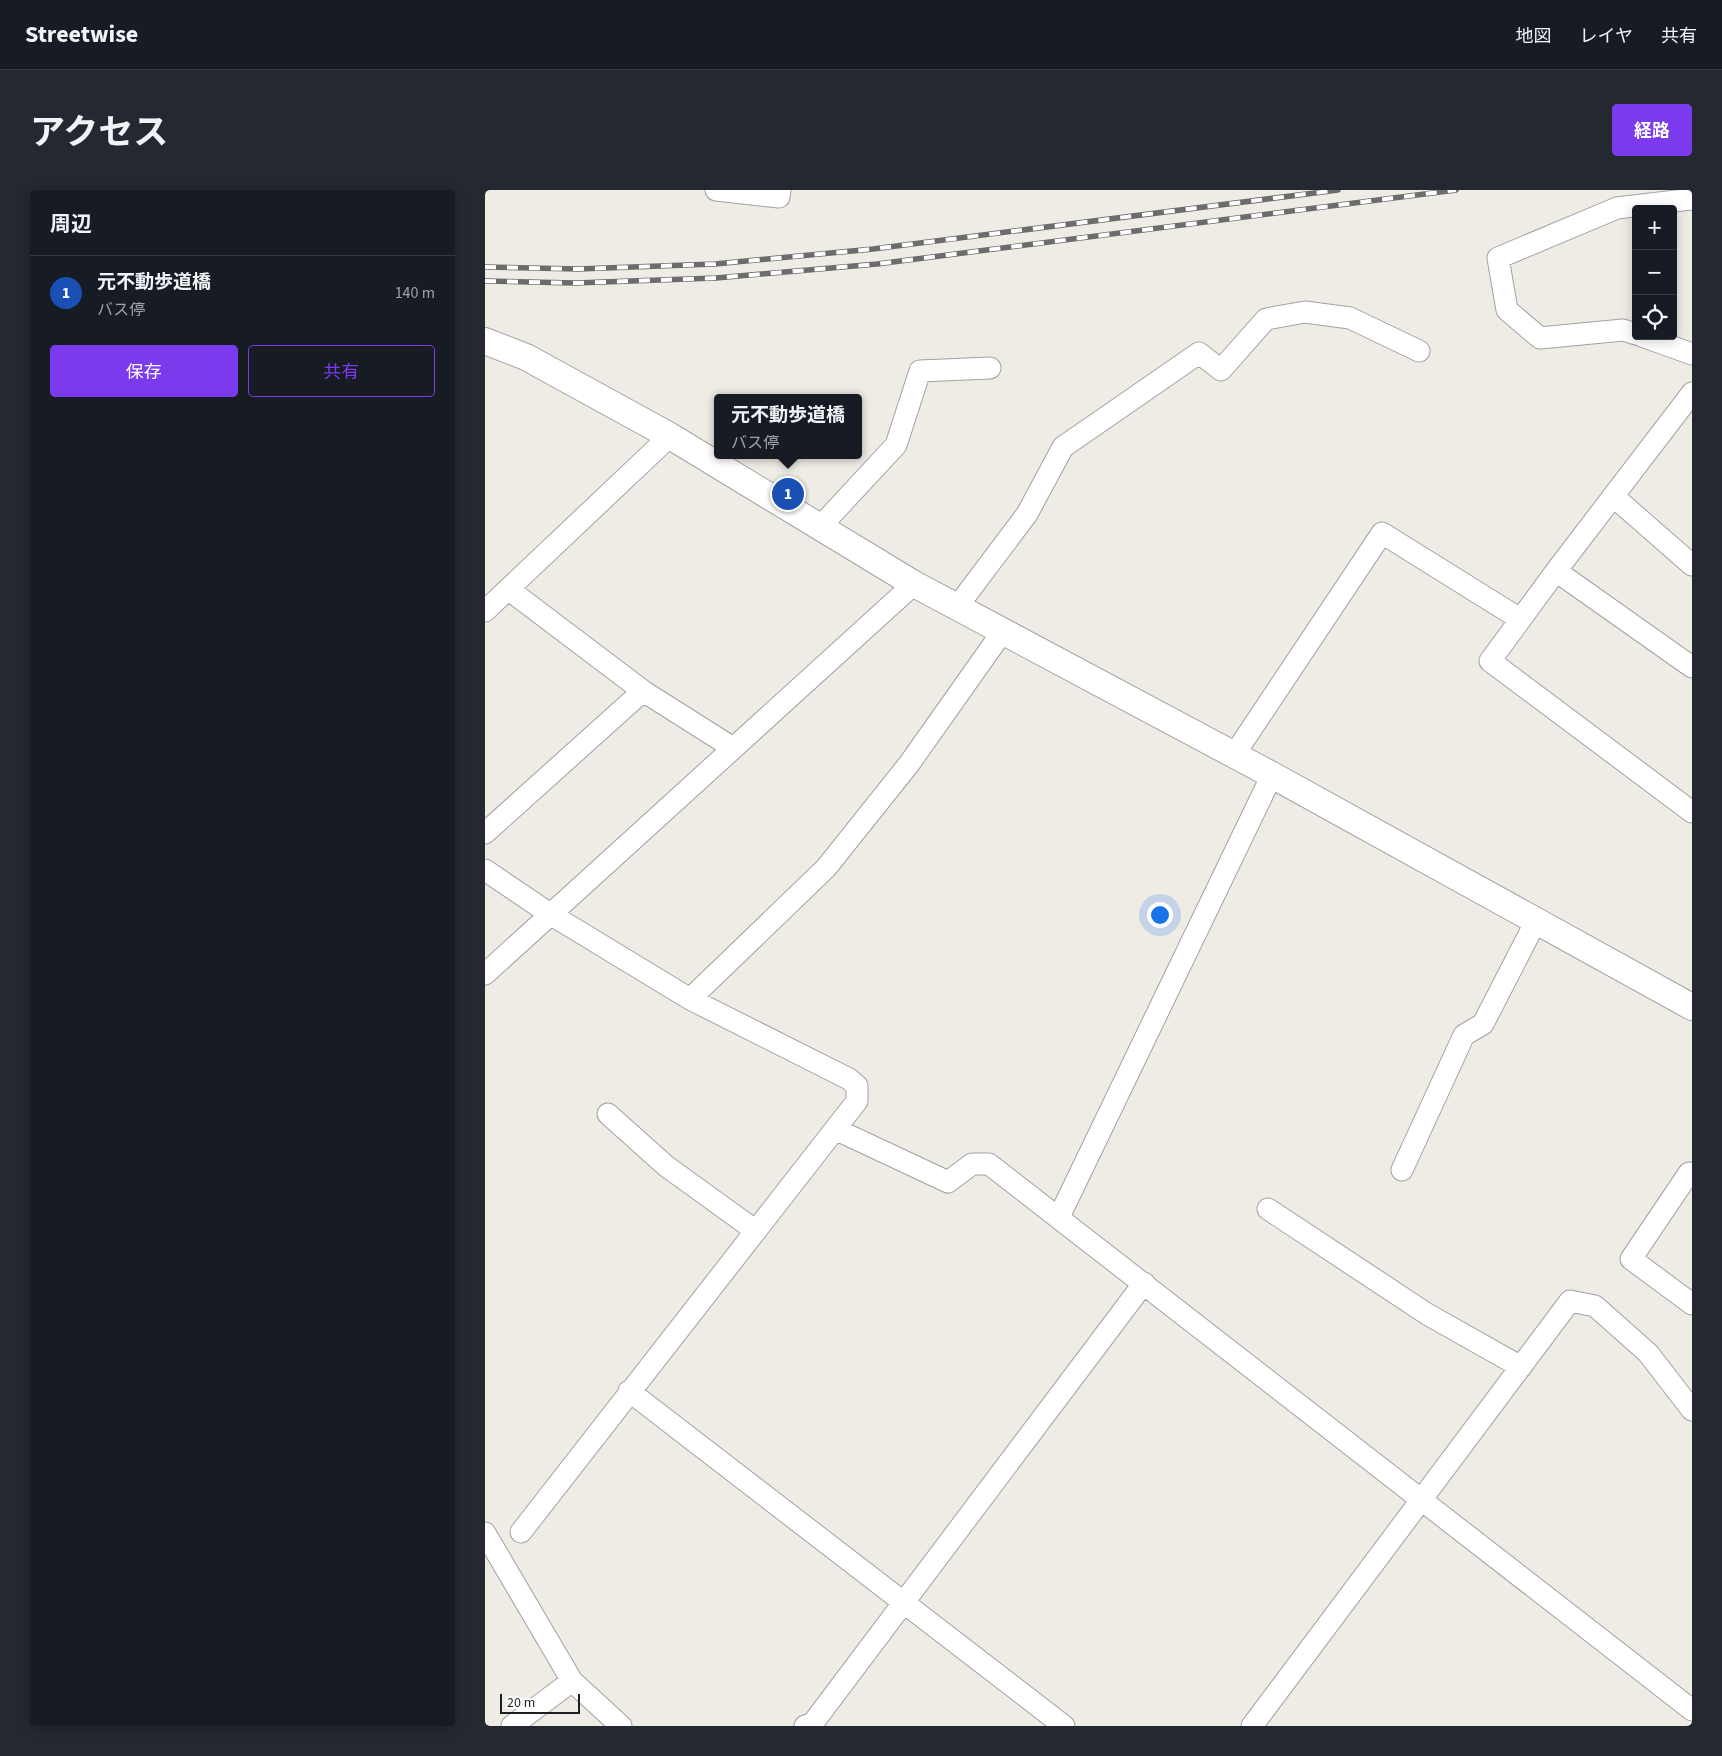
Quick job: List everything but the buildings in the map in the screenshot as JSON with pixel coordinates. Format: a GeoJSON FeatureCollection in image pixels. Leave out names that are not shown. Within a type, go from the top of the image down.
{"type":"FeatureCollection","features":[{"type":"Feature","properties":{"kind":"street"},"geometry":{"type":"LineString","coordinates":[[716,190],[779,197],[780,190]]}},
{"type":"Feature","properties":{"kind":"street"},"geometry":{"type":"LineString","coordinates":[[1632,333],[1623,330],[1540,338],[1507,310],[1498,258],[1617,208],[1692,199]]}},
{"type":"Feature","properties":{"kind":"street"},"geometry":{"type":"LineString","coordinates":[[957,607],[1027,514],[1063,447],[1199,353],[1221,370],[1266,319],[1305,312],[1350,318],[1419,351]]}},
{"type":"Feature","properties":{"kind":"street"},"geometry":{"type":"LineString","coordinates":[[1653,340],[1692,354]]}},
{"type":"Feature","properties":{"kind":"street"},"geometry":{"type":"LineString","coordinates":[[485,341],[527,357],[670,436],[914,584],[1272,775],[1536,921],[1688,999]]}},
{"type":"Feature","properties":{"kind":"street"},"geometry":{"type":"LineString","coordinates":[[820,527],[896,444],[920,371],[990,368]]}},
{"type":"Feature","properties":{"kind":"street"},"geometry":{"type":"LineString","coordinates":[[1692,393],[1519,619],[1490,661],[1692,812]]}},
{"type":"Feature","properties":{"kind":"street"},"geometry":{"type":"LineString","coordinates":[[485,611],[670,436]]}},
{"type":"Feature","properties":{"kind":"street"},"geometry":{"type":"LineString","coordinates":[[1613,496],[1692,565]]}},
{"type":"Feature","properties":{"kind":"street"},"geometry":{"type":"LineString","coordinates":[[1234,755],[1382,533],[1519,619]]}},
{"type":"Feature","properties":{"kind":"street"},"geometry":{"type":"LineString","coordinates":[[1556,571],[1692,667]]}},
{"type":"Feature","properties":{"kind":"street"},"geometry":{"type":"LineString","coordinates":[[485,974],[914,584]]}},
{"type":"Feature","properties":{"kind":"street"},"geometry":{"type":"LineString","coordinates":[[508,589],[643,691],[733,748]]}},
{"type":"Feature","properties":{"kind":"street"},"geometry":{"type":"LineString","coordinates":[[690,999],[826,868],[909,764],[1003,631]]}},
{"type":"Feature","properties":{"kind":"street"},"geometry":{"type":"LineString","coordinates":[[485,834],[643,691]]}},
{"type":"Feature","properties":{"kind":"street"},"geometry":{"type":"LineString","coordinates":[[1059,1217],[1272,775]]}},
{"type":"Feature","properties":{"kind":"street"},"geometry":{"type":"LineString","coordinates":[[485,870],[550,914],[690,999],[849,1079],[857,1086],[857,1101],[629,1391],[521,1532]]}},
{"type":"Feature","properties":{"kind":"street"},"geometry":{"type":"LineString","coordinates":[[1403,1170],[1464,1034],[1483,1024],[1536,921]]}},
{"type":"Feature","properties":{"kind":"street"},"geometry":{"type":"LineString","coordinates":[[608,1114],[666,1166],[755,1231]]}},
{"type":"Feature","properties":{"kind":"street"},"geometry":{"type":"LineString","coordinates":[[835,1129],[948,1182],[972,1164],[989,1164],[1692,1710]]}},
{"type":"Feature","properties":{"kind":"street"},"geometry":{"type":"LineString","coordinates":[[1689,1172],[1631,1259],[1692,1304]]}},
{"type":"Feature","properties":{"kind":"street"},"geometry":{"type":"LineString","coordinates":[[1268,1209],[1427,1314],[1521,1367]]}},
{"type":"Feature","properties":{"kind":"street"},"geometry":{"type":"LineString","coordinates":[[805,1726],[813,1724],[1143,1283]]}},
{"type":"Feature","properties":{"kind":"street"},"geometry":{"type":"LineString","coordinates":[[1252,1726],[1570,1301],[1595,1306],[1647,1353],[1692,1410]]}},
{"type":"Feature","properties":{"kind":"street"},"geometry":{"type":"LineString","coordinates":[[629,1391],[1064,1726]]}},
{"type":"Feature","properties":{"kind":"street"},"geometry":{"type":"LineString","coordinates":[[485,1533],[572,1681],[621,1726]]}},
{"type":"Feature","properties":{"kind":"street"},"geometry":{"type":"LineString","coordinates":[[512,1726],[572,1681]]}},
{"type":"Feature","properties":{"kind":"railway"},"geometry":{"type":"LineString","coordinates":[[485,267],[578,269],[715,264],[873,249],[1338,190]]}},
{"type":"Feature","properties":{"kind":"railway"},"geometry":{"type":"LineString","coordinates":[[485,281],[575,283],[716,278],[877,264],[1456,190]]}},
{"type":"Feature","properties":{"kind":"place","name":"元不動歩道橋"},"geometry":{"type":"Point","coordinates":[788,494]}}]}
